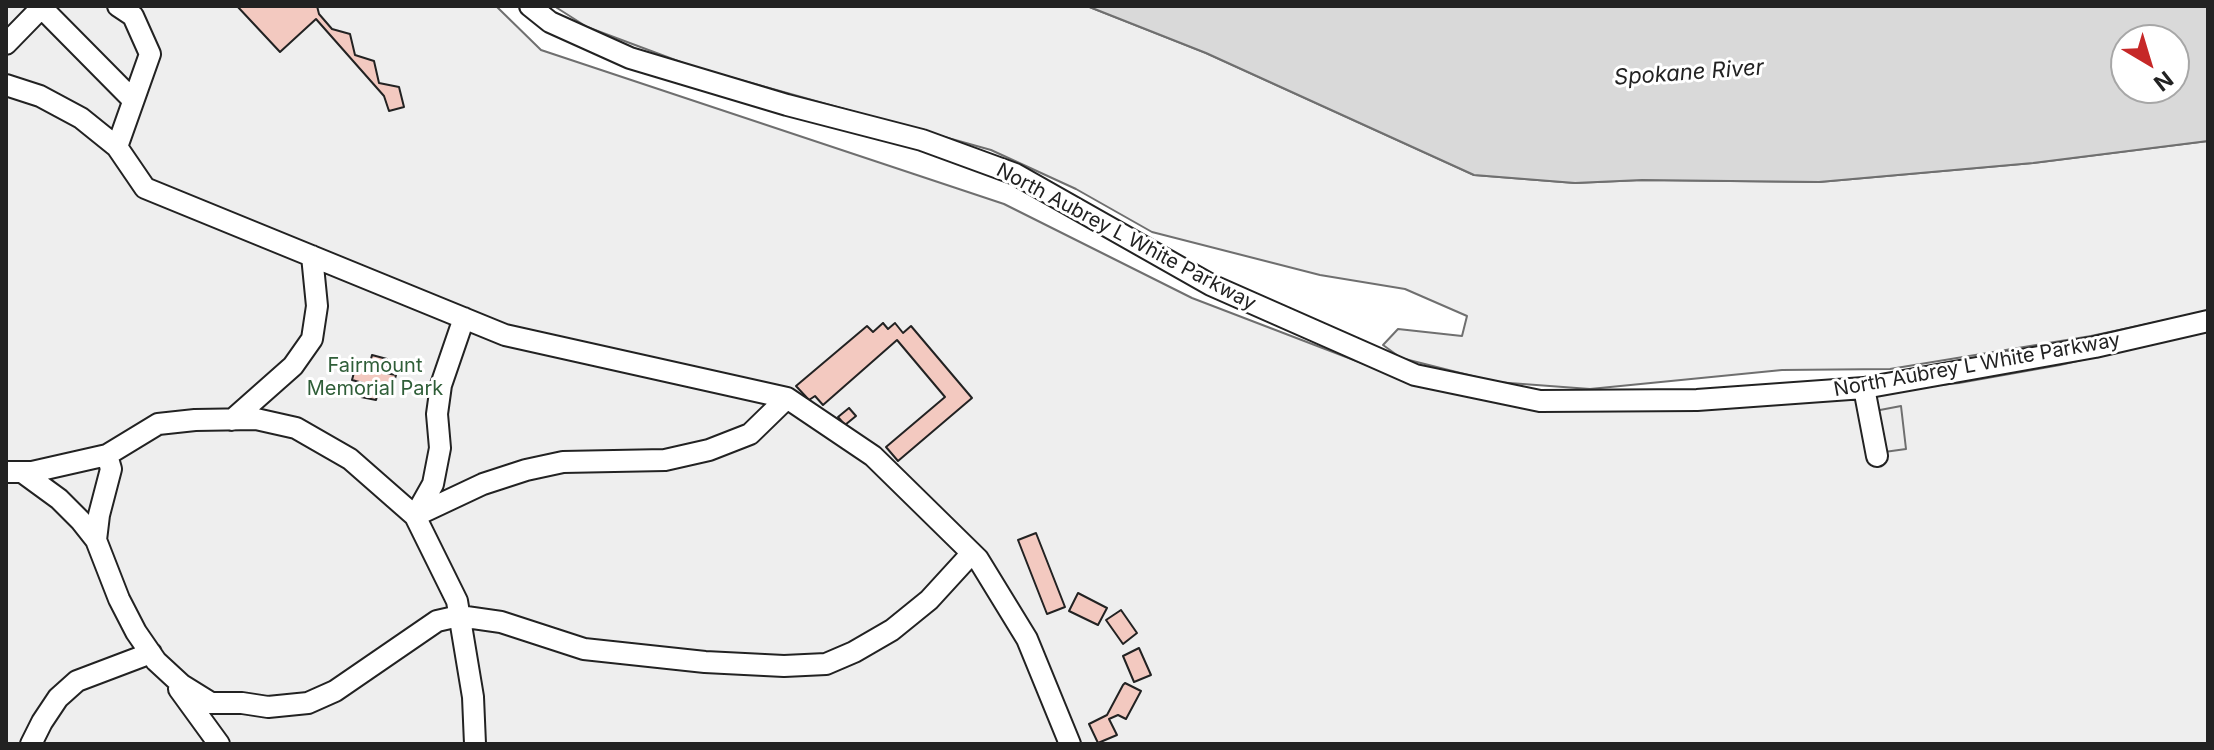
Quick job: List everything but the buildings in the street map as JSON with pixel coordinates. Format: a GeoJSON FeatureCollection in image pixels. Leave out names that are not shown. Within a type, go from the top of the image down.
{"type":"FeatureCollection","features":[{"type":"Feature","properties":{"kind":"street"},"geometry":{"type":"LineString","coordinates":[[117,147],[150,54],[133,16],[118,6]]}},
{"type":"Feature","properties":{"kind":"street","name":"North Aubrey L White Parkway"},"geometry":{"type":"LineString","coordinates":[[530,6],[550,22],[630,58],[787,105],[922,140],[1015,174],[1211,285],[1415,375],[1540,401],[1697,400],[1864,388],[2095,347],[2208,321]]}},
{"type":"Feature","properties":{"kind":"street"},"geometry":{"type":"LineString","coordinates":[[6,44],[42,7],[133,100]]}},
{"type":"Feature","properties":{"kind":"street"},"geometry":{"type":"LineString","coordinates":[[6,85],[40,96],[81,118],[117,147],[145,188],[505,335],[787,398],[873,456],[978,559],[1027,639],[1070,744]]}},
{"type":"Feature","properties":{"kind":"street"},"geometry":{"type":"LineString","coordinates":[[232,420],[293,366],[312,339],[317,306],[312,256]]}},
{"type":"Feature","properties":{"kind":"street"},"geometry":{"type":"LineString","coordinates":[[415,516],[433,484],[440,448],[437,414],[441,385],[464,318]]}},
{"type":"Feature","properties":{"kind":"street"},"geometry":{"type":"LineString","coordinates":[[1864,388],[1877,456]]}},
{"type":"Feature","properties":{"kind":"street"},"geometry":{"type":"LineString","coordinates":[[415,516],[483,484],[526,470],[563,462],[665,460],[709,450],[750,434],[787,398]]}},
{"type":"Feature","properties":{"kind":"street"},"geometry":{"type":"LineString","coordinates":[[14,472],[32,472],[107,455],[158,424],[256,419],[296,428],[350,459],[415,516],[457,601],[473,697],[475,744]]}},
{"type":"Feature","properties":{"kind":"street"},"geometry":{"type":"LineString","coordinates":[[96,540],[111,469],[107,455]]}},
{"type":"Feature","properties":{"kind":"street"},"geometry":{"type":"LineString","coordinates":[[14,472],[59,499],[96,540],[119,599],[136,632],[219,744]]}},
{"type":"Feature","properties":{"kind":"street"},"geometry":{"type":"LineString","coordinates":[[165,669],[182,685],[211,703],[268,707],[308,703],[335,691],[437,621],[459,616],[501,622],[584,649],[705,662],[784,666],[826,664],[892,630],[929,600],[972,553]]}},
{"type":"Feature","properties":{"kind":"street"},"geometry":{"type":"LineString","coordinates":[[31,744],[58,698],[77,681],[151,653]]}},
{"type":"Feature","properties":{"kind":"green space","name":"Fairmount Memorial Park"},"geometry":{"type":"Polygon","coordinates":[[[6,6],[496,6],[541,50],[1004,204],[1192,298],[1406,380],[1539,411],[1833,396],[1959,383],[2060,365],[2208,331],[2208,744],[6,744],[6,6]]]}},
{"type":"Feature","properties":{"kind":"green space"},"geometry":{"type":"Polygon","coordinates":[[[554,6],[1087,6],[1206,53],[1474,175],[1575,183],[1642,180],[1819,182],[2033,163],[2208,141],[2208,311],[2091,336],[1890,369],[1782,370],[1590,389],[1496,382],[1401,358],[1383,345],[1398,329],[1462,336],[1467,316],[1405,289],[1320,275],[1152,232],[1076,189],[991,150],[694,67],[587,27],[554,6]]]}},
{"type":"Feature","properties":{"kind":"shaded area"},"geometry":{"type":"Polygon","coordinates":[[[1901,406],[1906,449],[1870,454],[1859,414],[1901,406]]]}},
{"type":"Feature","properties":{"kind":"water","name":"Spokane River"},"geometry":{"type":"Polygon","coordinates":[[[1087,6],[2208,6],[2208,141],[2033,163],[1819,182],[1642,180],[1575,183],[1474,175],[1206,53],[1087,6]]]}}]}
